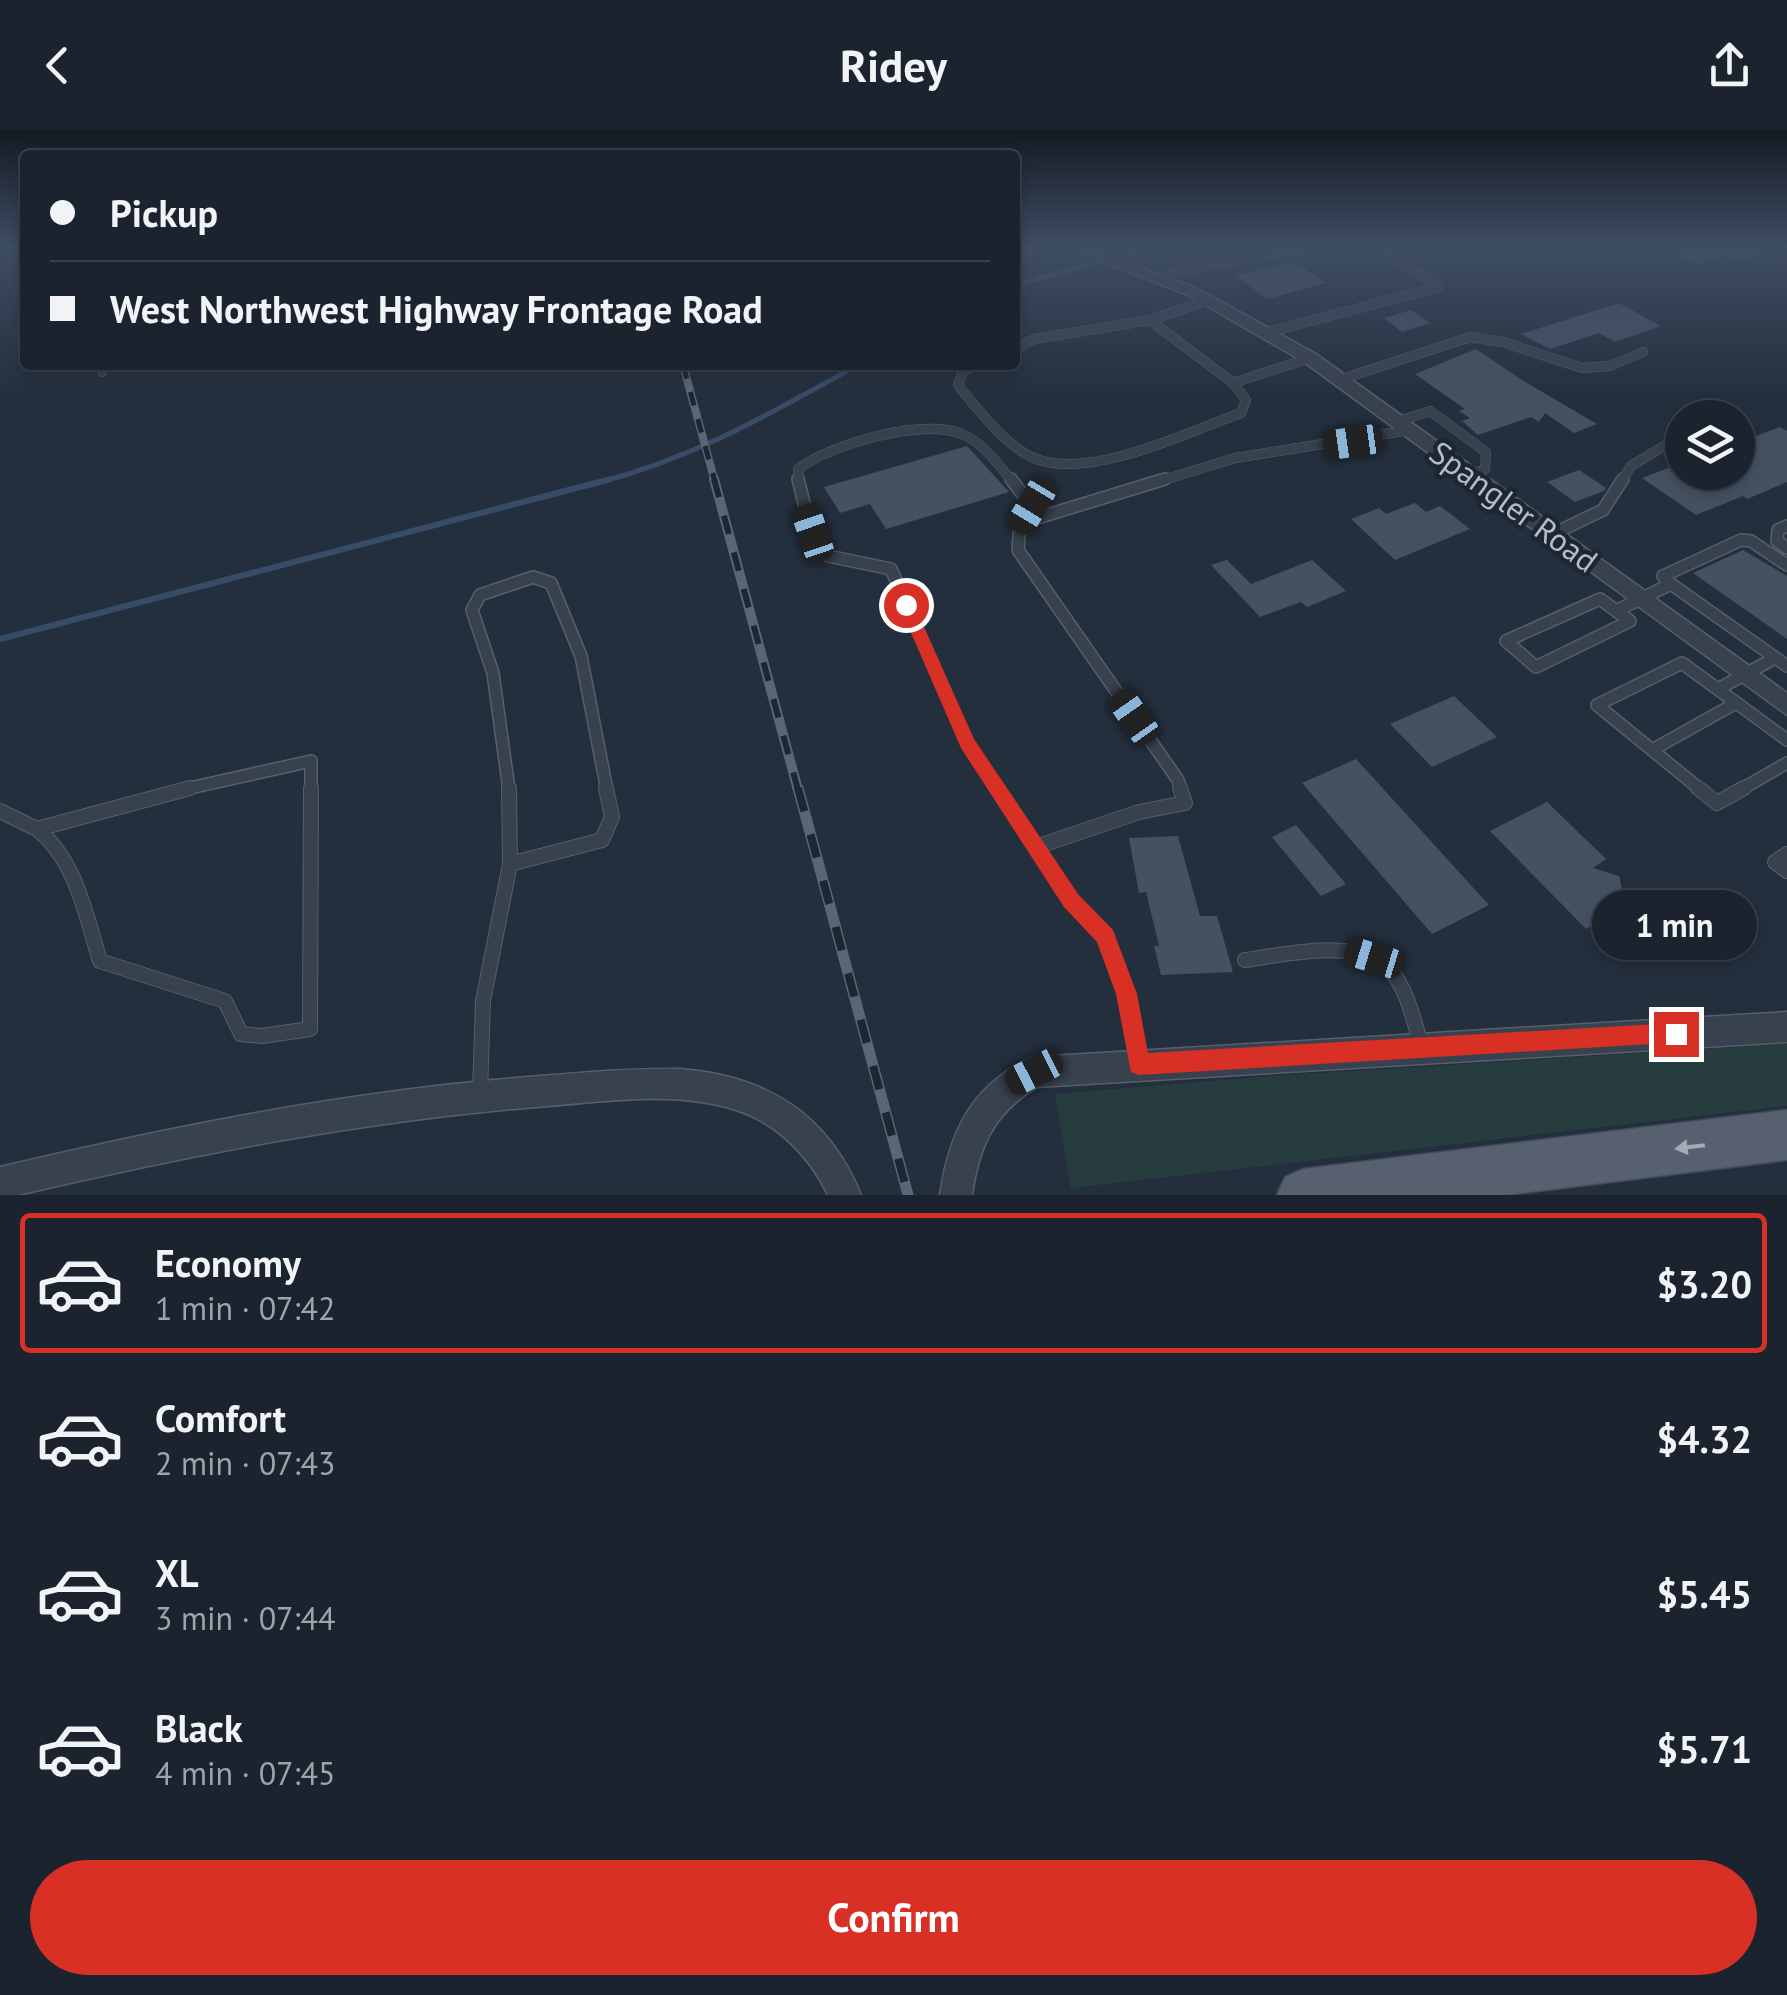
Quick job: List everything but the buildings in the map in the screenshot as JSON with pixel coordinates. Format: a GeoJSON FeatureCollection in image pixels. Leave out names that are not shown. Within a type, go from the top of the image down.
{"type":"FeatureCollection","features":[{"type":"Feature","properties":{"kind":"main road"},"geometry":{"type":"LineString","coordinates":[[1303,1195],[1787,1135]]}},
{"type":"Feature","properties":{"kind":"street","name":"Spangler Road"},"geometry":{"type":"LineString","coordinates":[[1199,296],[1268,332],[1342,380],[1787,706]]}},
{"type":"Feature","properties":{"kind":"street"},"geometry":{"type":"LineString","coordinates":[[956,1195],[968,1136],[986,1105],[1010,1084],[1034,1072],[1787,1027]]}},
{"type":"Feature","properties":{"kind":"street"},"geometry":{"type":"LineString","coordinates":[[0,1183],[219,1134],[360,1110],[655,1084],[718,1089],[777,1110],[803,1129],[834,1167],[846,1195]]}},
{"type":"Feature","properties":{"kind":"lane"},"geometry":{"type":"LineString","coordinates":[[1268,332],[1406,296]]}},
{"type":"Feature","properties":{"kind":"lane"},"geometry":{"type":"LineString","coordinates":[[1020,346],[1034,339],[1150,320],[1209,300]]}},
{"type":"Feature","properties":{"kind":"lane"},"geometry":{"type":"LineString","coordinates":[[965,370],[958,385],[968,400],[1034,459],[1057,464],[1120,453],[1241,413],[1246,400],[1233,382],[1150,320]]}},
{"type":"Feature","properties":{"kind":"lane"},"geometry":{"type":"LineString","coordinates":[[1342,380],[1470,337],[1490,336],[1565,366],[1600,368],[1643,352]]}},
{"type":"Feature","properties":{"kind":"lane"},"geometry":{"type":"LineString","coordinates":[[1233,382],[1310,358]]}},
{"type":"Feature","properties":{"kind":"lane"},"geometry":{"type":"LineString","coordinates":[[1036,847],[1139,812],[1185,803],[1178,780],[1018,550],[1020,524],[1032,506],[972,437],[954,428],[928,426],[815,455],[798,470],[803,504],[813,533],[828,556],[891,569],[968,742],[1036,847],[1071,901],[1106,936],[1126,994],[1139,1064]]}},
{"type":"Feature","properties":{"kind":"lane"},"geometry":{"type":"LineString","coordinates":[[1020,524],[1235,458],[1353,442],[1404,426]]}},
{"type":"Feature","properties":{"kind":"lane"},"geometry":{"type":"LineString","coordinates":[[1553,534],[1603,510],[1631,466],[1665,445]]}},
{"type":"Feature","properties":{"kind":"lane"},"geometry":{"type":"LineString","coordinates":[[1787,526],[1778,530],[1777,541],[1787,548]]}},
{"type":"Feature","properties":{"kind":"lane"},"geometry":{"type":"LineString","coordinates":[[1787,566],[1742,540],[1663,576],[1787,666]]}},
{"type":"Feature","properties":{"kind":"lane"},"geometry":{"type":"LineString","coordinates":[[480,1097],[483,1001],[510,864],[509,786],[492,674],[472,610],[480,595],[533,577],[551,583],[581,656],[612,817],[602,840],[510,864]]}},
{"type":"Feature","properties":{"kind":"lane"},"geometry":{"type":"LineString","coordinates":[[1616,610],[1671,584]]}},
{"type":"Feature","properties":{"kind":"lane"},"geometry":{"type":"LineString","coordinates":[[1600,599],[1616,610],[1630,621],[1536,666],[1506,642],[1600,599]]}},
{"type":"Feature","properties":{"kind":"lane"},"geometry":{"type":"LineString","coordinates":[[1718,689],[1775,658]]}},
{"type":"Feature","properties":{"kind":"lane"},"geometry":{"type":"LineString","coordinates":[[1787,740],[1682,663],[1597,705],[1717,803],[1787,762]]}},
{"type":"Feature","properties":{"kind":"lane"},"geometry":{"type":"LineString","coordinates":[[1652,750],[1736,703]]}},
{"type":"Feature","properties":{"kind":"lane"},"geometry":{"type":"LineString","coordinates":[[0,812],[20,815],[66,856],[100,960],[224,1001],[240,1034],[262,1036],[310,1029],[311,760],[36,829]]}},
{"type":"Feature","properties":{"kind":"lane"},"geometry":{"type":"LineString","coordinates":[[1787,854],[1775,862],[1787,871]]}},
{"type":"Feature","properties":{"kind":"lane"},"geometry":{"type":"LineString","coordinates":[[1246,960],[1322,951],[1355,952],[1374,958],[1387,966],[1404,994],[1423,1048]]}},
{"type":"Feature","properties":{"kind":"green space"},"geometry":{"type":"Polygon","coordinates":[[[1787,1044],[1787,1106],[1071,1188],[1055,1094],[1273,1076],[1787,1044]]]}},
{"type":"Feature","properties":{"kind":"waterway"},"geometry":{"type":"LineString","coordinates":[[608,480],[702,446],[849,370]]}},
{"type":"Feature","properties":{"kind":"waterway"},"geometry":{"type":"LineString","coordinates":[[0,639],[608,480]]}},
{"type":"Feature","properties":{"kind":"waterway"},"geometry":{"type":"LineString","coordinates":[[601,482],[608,480]]}},
{"type":"Feature","properties":{"kind":"railway"},"geometry":{"type":"LineString","coordinates":[[684,370],[715,482]]}},
{"type":"Feature","properties":{"kind":"railway"},"geometry":{"type":"LineString","coordinates":[[714,479],[798,790]]}},
{"type":"Feature","properties":{"kind":"railway"},"geometry":{"type":"LineString","coordinates":[[798,788],[908,1195]]}},
{"type":"Feature","properties":{"kind":"route"},"geometry":{"type":"LineString","coordinates":[[906,605],[968,742],[1071,901],[1106,936],[1126,994],[1139,1064],[1676,1034]]}}]}
